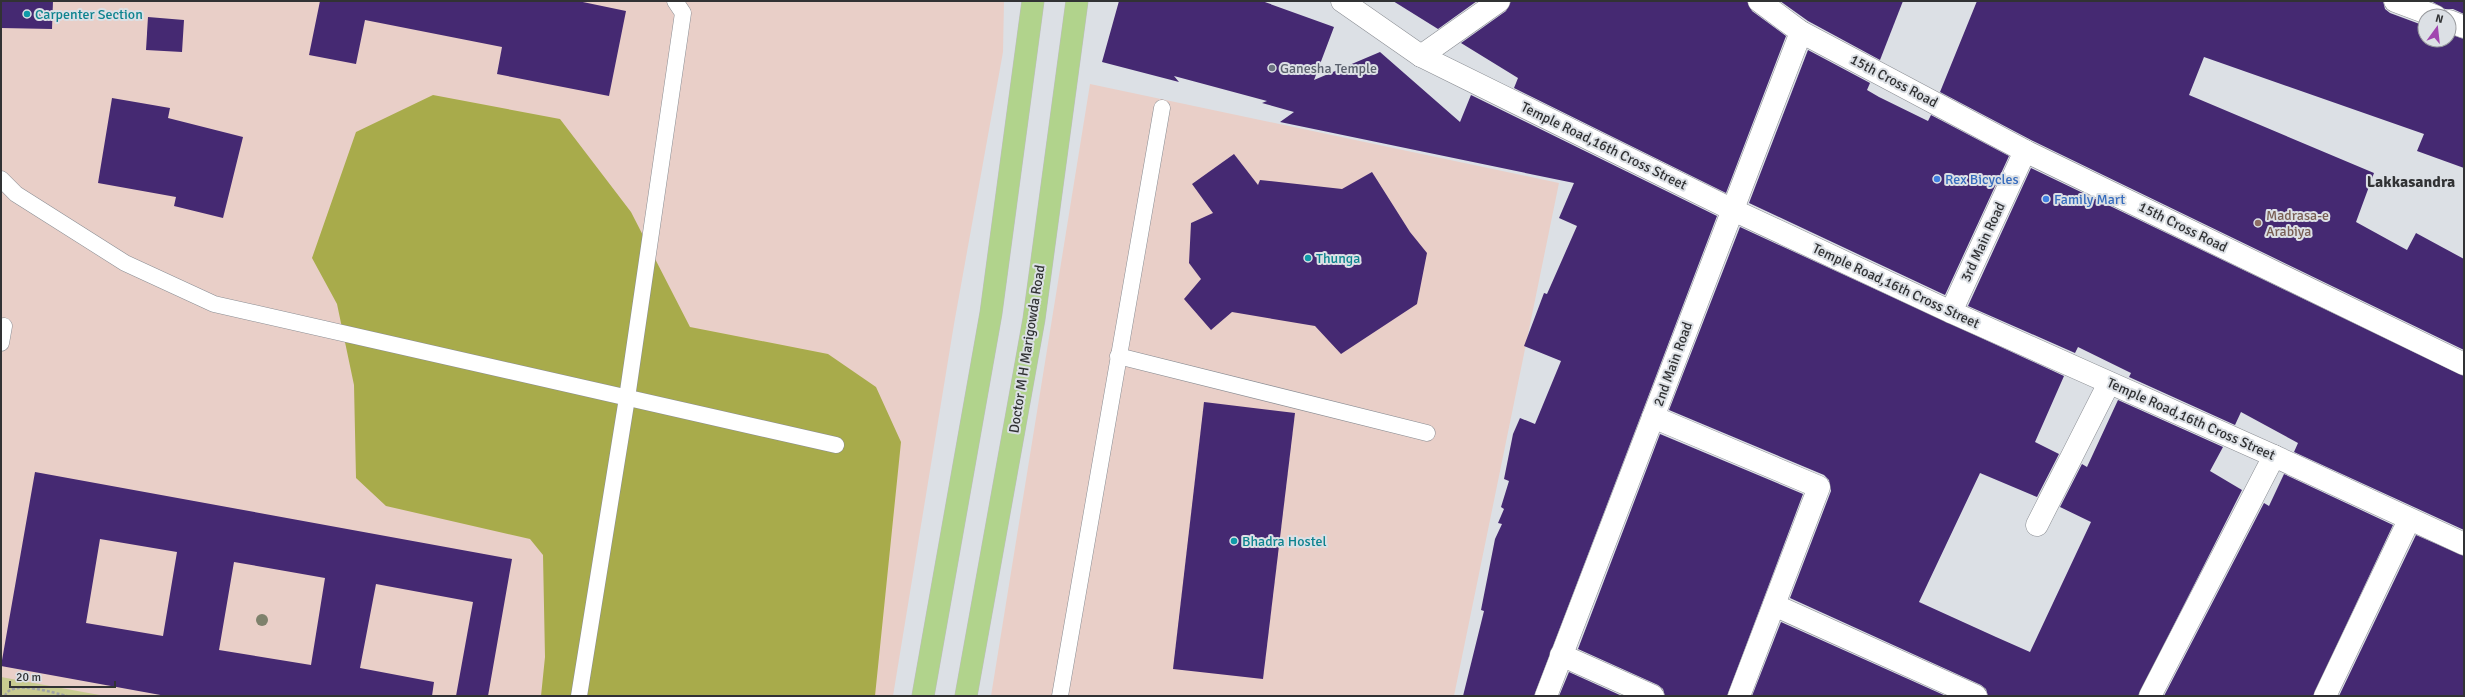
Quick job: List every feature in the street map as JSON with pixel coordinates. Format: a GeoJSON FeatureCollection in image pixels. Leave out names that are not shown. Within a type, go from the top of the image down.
{"type":"FeatureCollection","features":[{"type":"Feature","properties":{"kind":"main road"},"geometry":{"type":"LineString","coordinates":[[923,696],[991,313],[1033,1]]}},
{"type":"Feature","properties":{"kind":"main road","name":"Doctor M H Marigowda Road"},"geometry":{"type":"LineString","coordinates":[[966,696],[1034,319],[1077,1]]}},
{"type":"Feature","properties":{"kind":"street","name":"Temple Road,16th Cross Street"},"geometry":{"type":"LineString","coordinates":[[1342,1],[1421,56],[1731,209],[1951,312],[2274,456],[2409,520],[2464,544]]}},
{"type":"Feature","properties":{"kind":"street"},"geometry":{"type":"LineString","coordinates":[[1421,56],[1500,1]]}},
{"type":"Feature","properties":{"kind":"street","name":"15th Cross Road"},"geometry":{"type":"LineString","coordinates":[[1759,1],[1801,32],[2025,151],[2464,364]]}},
{"type":"Feature","properties":{"kind":"street"},"geometry":{"type":"LineString","coordinates":[[2395,1],[2417,9]]}},
{"type":"Feature","properties":{"kind":"street","name":"2nd Main Road"},"geometry":{"type":"LineString","coordinates":[[1546,696],[1731,209],[1801,32]]}},
{"type":"Feature","properties":{"kind":"street","name":"3rd Main Road"},"geometry":{"type":"LineString","coordinates":[[1951,312],[2025,151]]}},
{"type":"Feature","properties":{"kind":"street"},"geometry":{"type":"LineString","coordinates":[[2037,525],[2110,383]]}},
{"type":"Feature","properties":{"kind":"street"},"geometry":{"type":"LineString","coordinates":[[1653,417],[1819,487],[1739,696]]}},
{"type":"Feature","properties":{"kind":"street"},"geometry":{"type":"LineString","coordinates":[[2150,696],[2274,456]]}},
{"type":"Feature","properties":{"kind":"street"},"geometry":{"type":"LineString","coordinates":[[2325,696],[2409,520]]}},
{"type":"Feature","properties":{"kind":"street"},"geometry":{"type":"LineString","coordinates":[[1774,605],[1976,696]]}},
{"type":"Feature","properties":{"kind":"street"},"geometry":{"type":"LineString","coordinates":[[1561,655],[1653,696]]}},
{"type":"Feature","properties":{"kind":"lane"},"geometry":{"type":"LineString","coordinates":[[579,696],[627,398],[683,14],[675,1]]}},
{"type":"Feature","properties":{"kind":"lane"},"geometry":{"type":"LineString","coordinates":[[1060,696],[1162,108]]}},
{"type":"Feature","properties":{"kind":"lane"},"geometry":{"type":"LineString","coordinates":[[1,180],[16,194],[125,263],[214,304],[836,445]]}},
{"type":"Feature","properties":{"kind":"lane"},"geometry":{"type":"LineString","coordinates":[[1,343],[4,326]]}},
{"type":"Feature","properties":{"kind":"lane"},"geometry":{"type":"LineString","coordinates":[[1118,356],[1427,433]]}},
{"type":"Feature","properties":{"kind":"path"},"geometry":{"type":"LineString","coordinates":[[1,692],[5,695],[14,688],[22,687],[67,696]]}},
{"type":"Feature","properties":{"kind":"shaded area"},"geometry":{"type":"Polygon","coordinates":[[[1,1],[1004,1],[1003,52],[954,324],[893,696],[1,696],[1,1]]]}},
{"type":"Feature","properties":{"kind":"shaded area"},"geometry":{"type":"Polygon","coordinates":[[[1090,84],[1559,183],[1454,696],[991,696],[1090,84]]]}},
{"type":"Feature","properties":{"kind":"shaded area"},"geometry":{"type":"Polygon","coordinates":[[[433,95],[560,119],[631,212],[690,327],[828,354],[876,387],[901,442],[875,696],[541,696],[545,657],[543,555],[530,539],[386,506],[356,478],[354,385],[337,304],[312,258],[356,132],[433,95]]]}},
{"type":"Feature","properties":{"kind":"green space"},"geometry":{"type":"Polygon","coordinates":[[[1,677],[105,696],[1,696],[1,677]]]}},
{"type":"Feature","properties":{"kind":"building","name":"Carpenter Section"},"geometry":{"type":"Polygon","coordinates":[[[1,1],[53,1],[52,29],[1,28],[1,1]]]}},
{"type":"Feature","properties":{"kind":"building"},"geometry":{"type":"Polygon","coordinates":[[[320,1],[578,1],[626,11],[609,96],[497,74],[502,47],[365,20],[356,64],[309,55],[320,1]]]}},
{"type":"Feature","properties":{"kind":"building"},"geometry":{"type":"Polygon","coordinates":[[[1119,1],[1262,1],[1334,27],[1314,80],[1380,52],[1460,122],[1471,95],[1717,216],[1534,696],[1463,696],[1484,611],[1481,610],[1495,539],[1502,524],[1498,523],[1504,509],[1501,507],[1509,481],[1504,479],[1513,434],[1520,418],[1535,424],[1561,361],[1524,346],[1544,293],[1547,294],[1577,226],[1559,218],[1574,183],[1280,122],[1294,112],[1262,103],[1267,101],[1174,76],[1179,82],[1102,62],[1119,1]]]}},
{"type":"Feature","properties":{"kind":"building"},"geometry":{"type":"Polygon","coordinates":[[[1393,1],[1477,1],[1438,29],[1393,1]]]}},
{"type":"Feature","properties":{"kind":"building"},"geometry":{"type":"Polygon","coordinates":[[[1511,1],[1747,1],[1752,11],[1786,36],[1726,193],[1514,88],[1518,78],[1461,43],[1506,11],[1511,1]]]}},
{"type":"Feature","properties":{"kind":"building"},"geometry":{"type":"Polygon","coordinates":[[[1780,1],[1903,1],[1880,60],[1808,21],[1780,1]]]}},
{"type":"Feature","properties":{"kind":"building"},"geometry":{"type":"Polygon","coordinates":[[[1977,1],[2383,1],[2385,9],[2390,13],[2417,23],[2417,48],[2457,48],[2457,37],[2464,39],[2464,168],[2417,151],[2424,134],[2204,57],[2189,95],[2374,173],[2356,222],[2407,250],[2416,233],[2464,259],[2464,350],[2031,140],[1940,92],[1977,1]]]}},
{"type":"Feature","properties":{"kind":"building"},"geometry":{"type":"Polygon","coordinates":[[[2431,1],[2464,1],[2464,14],[2457,11],[2457,8],[2443,8],[2431,1]]]}},
{"type":"Feature","properties":{"kind":"building"},"geometry":{"type":"Polygon","coordinates":[[[148,17],[184,20],[182,52],[146,50],[148,17]]]}},
{"type":"Feature","properties":{"kind":"building"},"geometry":{"type":"Polygon","coordinates":[[[1808,50],[1870,83],[1867,90],[1879,97],[1928,121],[1931,115],[2009,156],[1945,295],[1749,203],[1808,50]]]}},
{"type":"Feature","properties":{"kind":"building"},"geometry":{"type":"Polygon","coordinates":[[[112,98],[170,108],[168,118],[243,137],[223,218],[174,206],[176,197],[98,183],[112,98]]]}},
{"type":"Feature","properties":{"kind":"building","name":"Thunga"},"geometry":{"type":"Polygon","coordinates":[[[1234,154],[1258,185],[1260,180],[1342,189],[1372,172],[1410,232],[1427,253],[1417,304],[1341,354],[1315,326],[1232,312],[1211,330],[1184,299],[1201,279],[1189,263],[1191,223],[1213,213],[1192,184],[1234,154]]]}},
{"type":"Feature","properties":{"kind":"building"},"geometry":{"type":"Polygon","coordinates":[[[2031,168],[2464,376],[2464,530],[2294,452],[2298,443],[2241,412],[2235,425],[2129,377],[2131,373],[2078,347],[2075,353],[1968,306],[2031,168]]]}},
{"type":"Feature","properties":{"kind":"building"},"geometry":{"type":"Polygon","coordinates":[[[1740,227],[2064,376],[2035,442],[2059,454],[2037,497],[1980,473],[1919,602],[2030,652],[2091,522],[2060,507],[2082,464],[2087,467],[2118,400],[2223,447],[2210,471],[2242,490],[2138,696],[1988,696],[1986,689],[1981,685],[1790,598],[1831,491],[1829,480],[1824,475],[1669,410],[1740,227]]]}},
{"type":"Feature","properties":{"kind":"building","name":"Bhadra Hostel"},"geometry":{"type":"Polygon","coordinates":[[[1204,402],[1295,413],[1263,679],[1173,669],[1204,402]]]}},
{"type":"Feature","properties":{"kind":"building"},"geometry":{"type":"Polygon","coordinates":[[[1660,434],[1803,494],[1727,696],[1665,696],[1663,689],[1658,685],[1578,649],[1660,434]]]}},
{"type":"Feature","properties":{"kind":"building"},"geometry":{"type":"Polygon","coordinates":[[[35,472],[512,559],[488,696],[456,696],[473,602],[376,584],[360,668],[434,682],[432,696],[166,696],[1,666],[35,472]],[[100,539],[86,623],[163,636],[177,552],[100,539]],[[234,562],[219,650],[311,665],[325,578],[234,562]]]}},
{"type":"Feature","properties":{"kind":"building"},"geometry":{"type":"Polygon","coordinates":[[[2284,474],[2393,525],[2313,696],[2164,696],[2264,503],[2269,506],[2284,474]]]}},
{"type":"Feature","properties":{"kind":"building"},"geometry":{"type":"Polygon","coordinates":[[[2416,535],[2464,556],[2464,696],[2339,696],[2416,535]]]}},
{"type":"Feature","properties":{"kind":"building"},"geometry":{"type":"Polygon","coordinates":[[[1781,622],[1946,696],[1752,696],[1781,622]]]}},
{"type":"Feature","properties":{"kind":"building"},"geometry":{"type":"Polygon","coordinates":[[[1569,672],[1622,696],[1559,696],[1569,672]]]}},
{"type":"Feature","properties":{"kind":"place","name":"Carpenter Section"},"geometry":{"type":"Point","coordinates":[27,14]}},
{"type":"Feature","properties":{"kind":"place","name":"Ganesha Temple"},"geometry":{"type":"Point","coordinates":[1272,68]}},
{"type":"Feature","properties":{"kind":"place","name":"Rex Bicycles"},"geometry":{"type":"Point","coordinates":[1937,179]}},
{"type":"Feature","properties":{"kind":"place","name":"Family Mart"},"geometry":{"type":"Point","coordinates":[2046,199]}},
{"type":"Feature","properties":{"kind":"place","name":"Madrasa-e Arabiya"},"geometry":{"type":"Point","coordinates":[2258,223]}},
{"type":"Feature","properties":{"kind":"place","name":"Thunga"},"geometry":{"type":"Point","coordinates":[1308,258]}},
{"type":"Feature","properties":{"kind":"place","name":"Bhadra Hostel"},"geometry":{"type":"Point","coordinates":[1234,541]}},
{"type":"Feature","properties":{"kind":"district","name":"Lakkasandra"},"geometry":{"type":"Point","coordinates":[2411,182]}}]}
